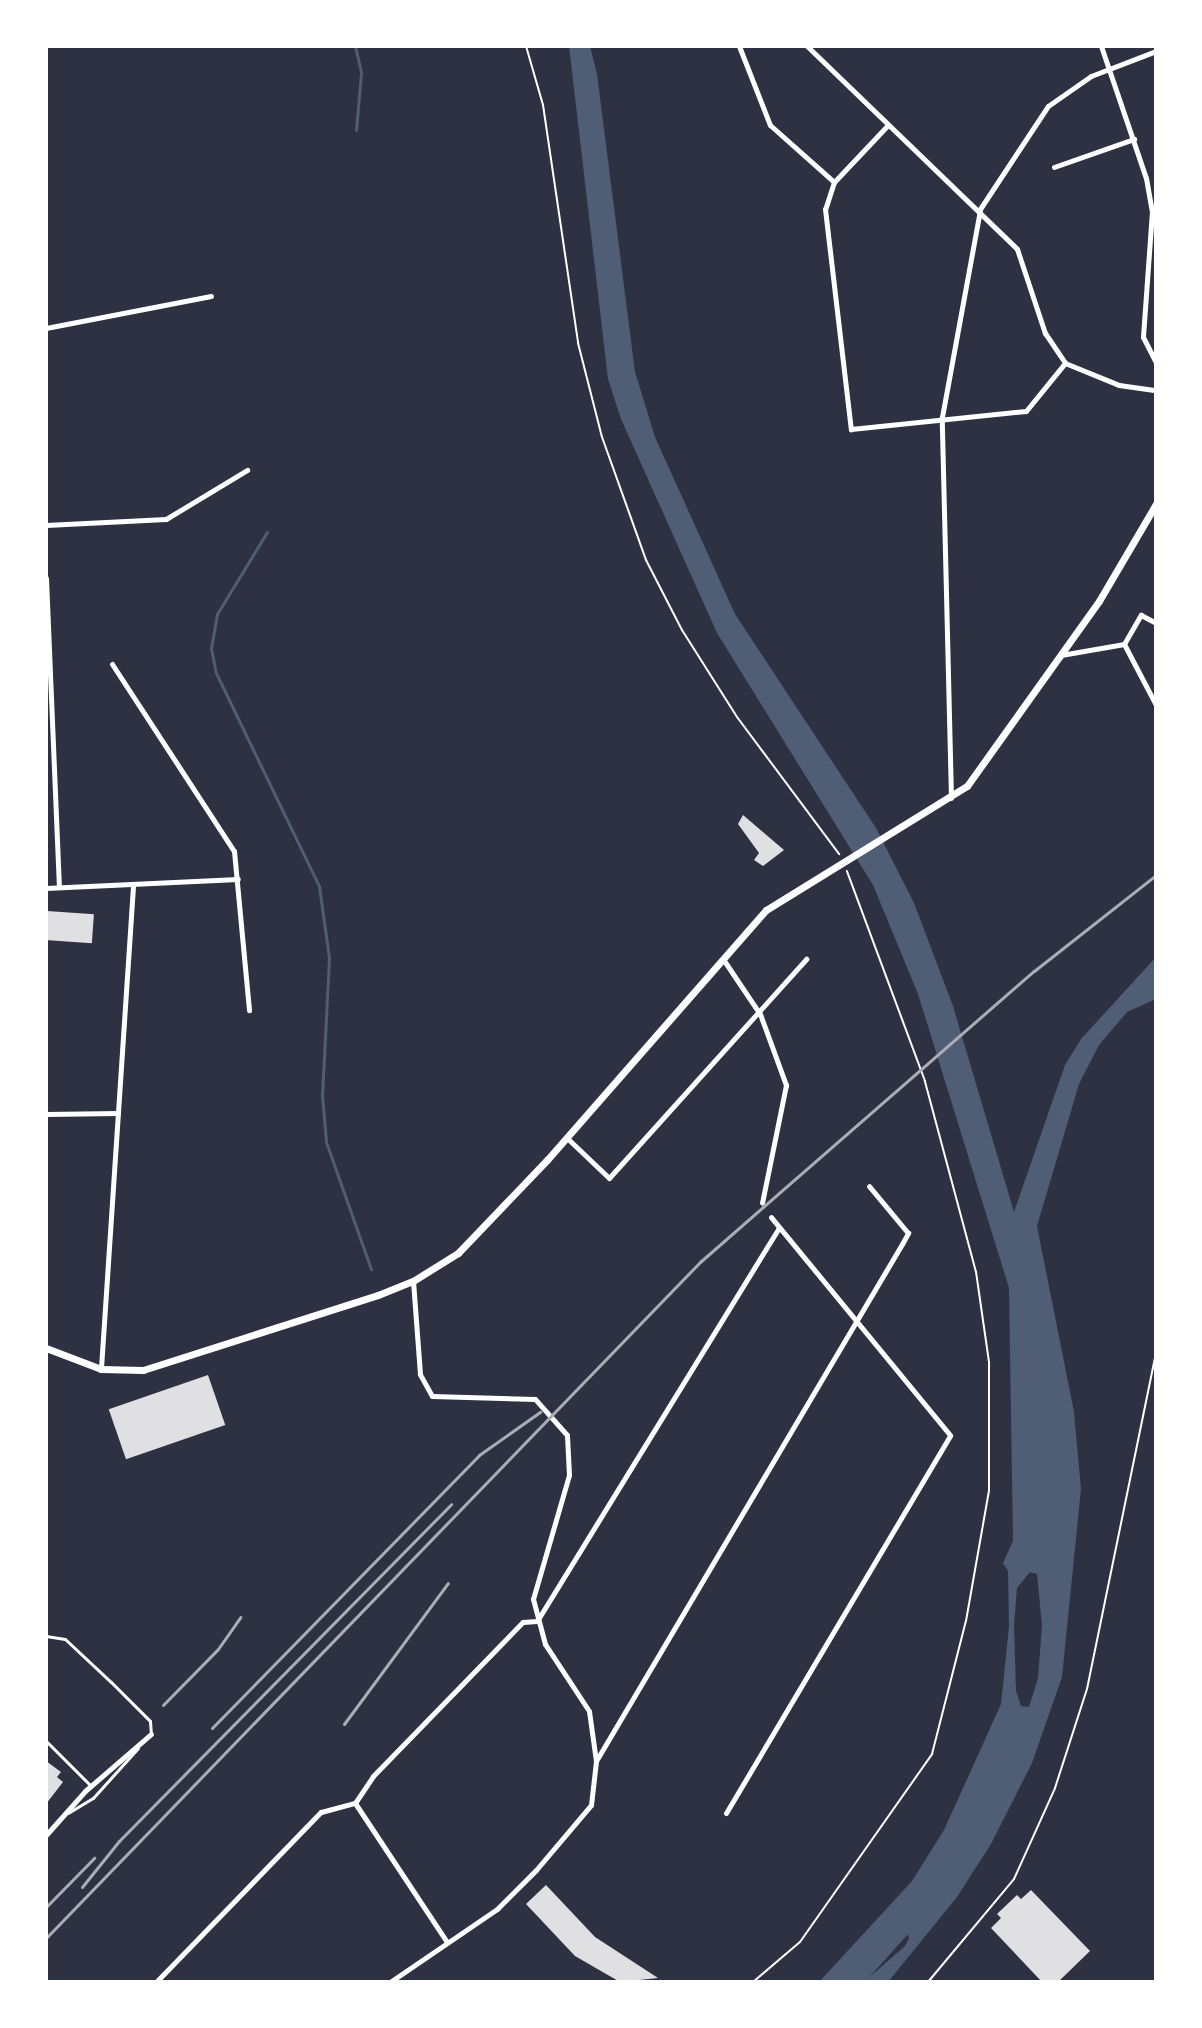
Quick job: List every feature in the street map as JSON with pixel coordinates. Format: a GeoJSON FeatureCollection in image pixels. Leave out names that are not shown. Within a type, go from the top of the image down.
{"type":"FeatureCollection","features":[{"type":"Feature","properties":{"kind":"main road"},"geometry":{"type":"LineString","coordinates":[[46,1348],[101,1369],[143,1370],[413,1281],[458,1253],[567,1138],[725,962],[766,910],[829,867],[951,800],[980,771],[1107,590],[1156,504]]}},
{"type":"Feature","properties":{"kind":"street"},"geometry":{"type":"LineString","coordinates":[[739,46],[770,125],[834,182]]}},
{"type":"Feature","properties":{"kind":"street"},"geometry":{"type":"LineString","coordinates":[[807,46],[887,126],[980,209],[1027,267],[1045,333],[1065,363],[1119,385],[1156,390]]}},
{"type":"Feature","properties":{"kind":"street"},"geometry":{"type":"LineString","coordinates":[[1101,46],[1111,66],[1134,139],[1153,220],[1143,337],[1156,363]]}},
{"type":"Feature","properties":{"kind":"street"},"geometry":{"type":"LineString","coordinates":[[951,800],[942,417],[980,209],[1048,106],[1111,66],[1156,51]]}},
{"type":"Feature","properties":{"kind":"street"},"geometry":{"type":"LineString","coordinates":[[887,126],[834,182],[825,232],[851,429],[942,417],[1026,411],[1065,363]]}},
{"type":"Feature","properties":{"kind":"street"},"geometry":{"type":"LineString","coordinates":[[1054,167],[1134,139]]}},
{"type":"Feature","properties":{"kind":"street"},"geometry":{"type":"LineString","coordinates":[[46,328],[211,296]]}},
{"type":"Feature","properties":{"kind":"street"},"geometry":{"type":"LineString","coordinates":[[46,525],[166,519],[247,470]]}},
{"type":"Feature","properties":{"kind":"street"},"geometry":{"type":"LineString","coordinates":[[46,578],[59,887]]}},
{"type":"Feature","properties":{"kind":"street"},"geometry":{"type":"LineString","coordinates":[[1061,655],[1124,644],[1141,615],[1156,623]]}},
{"type":"Feature","properties":{"kind":"street"},"geometry":{"type":"LineString","coordinates":[[1124,644],[1156,705]]}},
{"type":"Feature","properties":{"kind":"street"},"geometry":{"type":"LineString","coordinates":[[112,664],[234,851],[249,1010]]}},
{"type":"Feature","properties":{"kind":"street"},"geometry":{"type":"LineString","coordinates":[[46,888],[238,879]]}},
{"type":"Feature","properties":{"kind":"street"},"geometry":{"type":"LineString","coordinates":[[101,1369],[133,884]]}},
{"type":"Feature","properties":{"kind":"street"},"geometry":{"type":"LineString","coordinates":[[567,1138],[609,1178],[760,1014],[806,959]]}},
{"type":"Feature","properties":{"kind":"street"},"geometry":{"type":"LineString","coordinates":[[725,962],[760,1014],[786,1085],[761,1201]]}},
{"type":"Feature","properties":{"kind":"street"},"geometry":{"type":"LineString","coordinates":[[46,1114],[118,1113]]}},
{"type":"Feature","properties":{"kind":"street"},"geometry":{"type":"LineString","coordinates":[[596,1761],[908,1233],[869,1186]]}},
{"type":"Feature","properties":{"kind":"street"},"geometry":{"type":"LineString","coordinates":[[726,1813],[950,1435],[771,1217]]}},
{"type":"Feature","properties":{"kind":"street"},"geometry":{"type":"LineString","coordinates":[[537,1621],[779,1227]]}},
{"type":"Feature","properties":{"kind":"street"},"geometry":{"type":"LineString","coordinates":[[390,1982],[497,1909],[549,1856],[591,1805],[596,1761],[589,1711],[545,1644],[533,1599],[538,1568],[571,1463],[567,1435],[535,1399],[432,1396],[420,1374],[413,1281]]}},
{"type":"Feature","properties":{"kind":"street"},"geometry":{"type":"LineString","coordinates":[[156,1982],[321,1812],[355,1803],[373,1776],[523,1622],[537,1621]]}},
{"type":"Feature","properties":{"kind":"street"},"geometry":{"type":"LineString","coordinates":[[46,1835],[91,1786],[151,1734]]}},
{"type":"Feature","properties":{"kind":"street"},"geometry":{"type":"LineString","coordinates":[[355,1803],[447,1942]]}},
{"type":"Feature","properties":{"kind":"lane"},"geometry":{"type":"LineString","coordinates":[[46,1636],[65,1639],[150,1721],[151,1734]]}},
{"type":"Feature","properties":{"kind":"lane"},"geometry":{"type":"LineString","coordinates":[[46,1741],[91,1786]]}},
{"type":"Feature","properties":{"kind":"lane"},"geometry":{"type":"LineString","coordinates":[[58,1819],[93,1798],[138,1748]]}},
{"type":"Feature","properties":{"kind":"path"},"geometry":{"type":"LineString","coordinates":[[526,46],[543,105],[578,343],[602,437],[646,560],[682,630],[769,765]]}},
{"type":"Feature","properties":{"kind":"path"},"geometry":{"type":"LineString","coordinates":[[928,1982],[1014,1879],[1055,1788],[1087,1689],[1156,1352]]}},
{"type":"Feature","properties":{"kind":"water"},"geometry":{"type":"Polygon","coordinates":[[[569,46],[590,46],[597,74],[635,372],[655,437],[735,614],[876,828],[914,903],[953,1006],[1014,1212],[1065,1065],[1081,1039],[1156,957],[1156,999],[1127,1012],[1099,1045],[1079,1084],[1037,1226],[1074,1412],[1081,1489],[1062,1677],[1032,1763],[991,1844],[957,1897],[888,1982],[864,1982],[905,1946],[909,1938],[906,1930],[889,1938],[873,1969],[854,1982],[819,1982],[912,1881],[944,1830],[1001,1704],[1009,1626],[1008,1571],[1003,1563],[1013,1541],[1009,1288],[918,994],[873,885],[717,633],[621,419],[608,379],[569,46]],[[1030,1572],[1017,1588],[1014,1625],[1016,1691],[1021,1706],[1029,1707],[1038,1678],[1042,1625],[1037,1574],[1030,1572]]]}},
{"type":"Feature","properties":{"kind":"building"},"geometry":{"type":"Polygon","coordinates":[[[743,815],[784,850],[763,866],[754,860],[759,853],[738,824],[743,815]]]}},
{"type":"Feature","properties":{"kind":"building"},"geometry":{"type":"Polygon","coordinates":[[[47,911],[94,914],[92,943],[46,940],[47,911]]]}},
{"type":"Feature","properties":{"kind":"building"},"geometry":{"type":"Polygon","coordinates":[[[208,1375],[225,1425],[126,1459],[109,1409],[208,1375]]]}},
{"type":"Feature","properties":{"kind":"building"},"geometry":{"type":"Polygon","coordinates":[[[46,1761],[61,1772],[57,1777],[63,1782],[46,1804],[46,1761]]]}},
{"type":"Feature","properties":{"kind":"building"},"geometry":{"type":"Polygon","coordinates":[[[546,1885],[595,1937],[658,1978],[620,1982],[575,1956],[526,1904],[546,1885]]]}},
{"type":"Feature","properties":{"kind":"building"},"geometry":{"type":"Polygon","coordinates":[[[1031,1890],[1090,1951],[1058,1982],[1042,1982],[991,1928],[1001,1918],[997,1914],[1017,1895],[1021,1899],[1031,1890]]]}},
{"type":"Feature","properties":{"kind":"waterway"},"geometry":{"type":"LineString","coordinates":[[355,46],[361,73],[356,130]]}},
{"type":"Feature","properties":{"kind":"waterway"},"geometry":{"type":"LineString","coordinates":[[267,532],[217,614],[211,648],[216,673],[319,886],[329,958],[322,1095],[326,1142],[371,1269]]}},
{"type":"Feature","properties":{"kind":"waterway"},"geometry":{"type":"LineString","coordinates":[[853,1982],[912,1916]]}},
{"type":"Feature","properties":{"kind":"railway"},"geometry":{"type":"LineString","coordinates":[[46,1938],[700,1262],[1034,971],[1156,875]]}},
{"type":"Feature","properties":{"kind":"railway"},"geometry":{"type":"LineString","coordinates":[[212,1728],[479,1455],[540,1412]]}},
{"type":"Feature","properties":{"kind":"railway"},"geometry":{"type":"LineString","coordinates":[[82,1887],[119,1841],[451,1504]]}},
{"type":"Feature","properties":{"kind":"railway"},"geometry":{"type":"LineString","coordinates":[[344,1724],[448,1583]]}},
{"type":"Feature","properties":{"kind":"railway"},"geometry":{"type":"LineString","coordinates":[[163,1705],[218,1649],[240,1617]]}},
{"type":"Feature","properties":{"kind":"railway"},"geometry":{"type":"LineString","coordinates":[[46,1907],[94,1858]]}}]}
